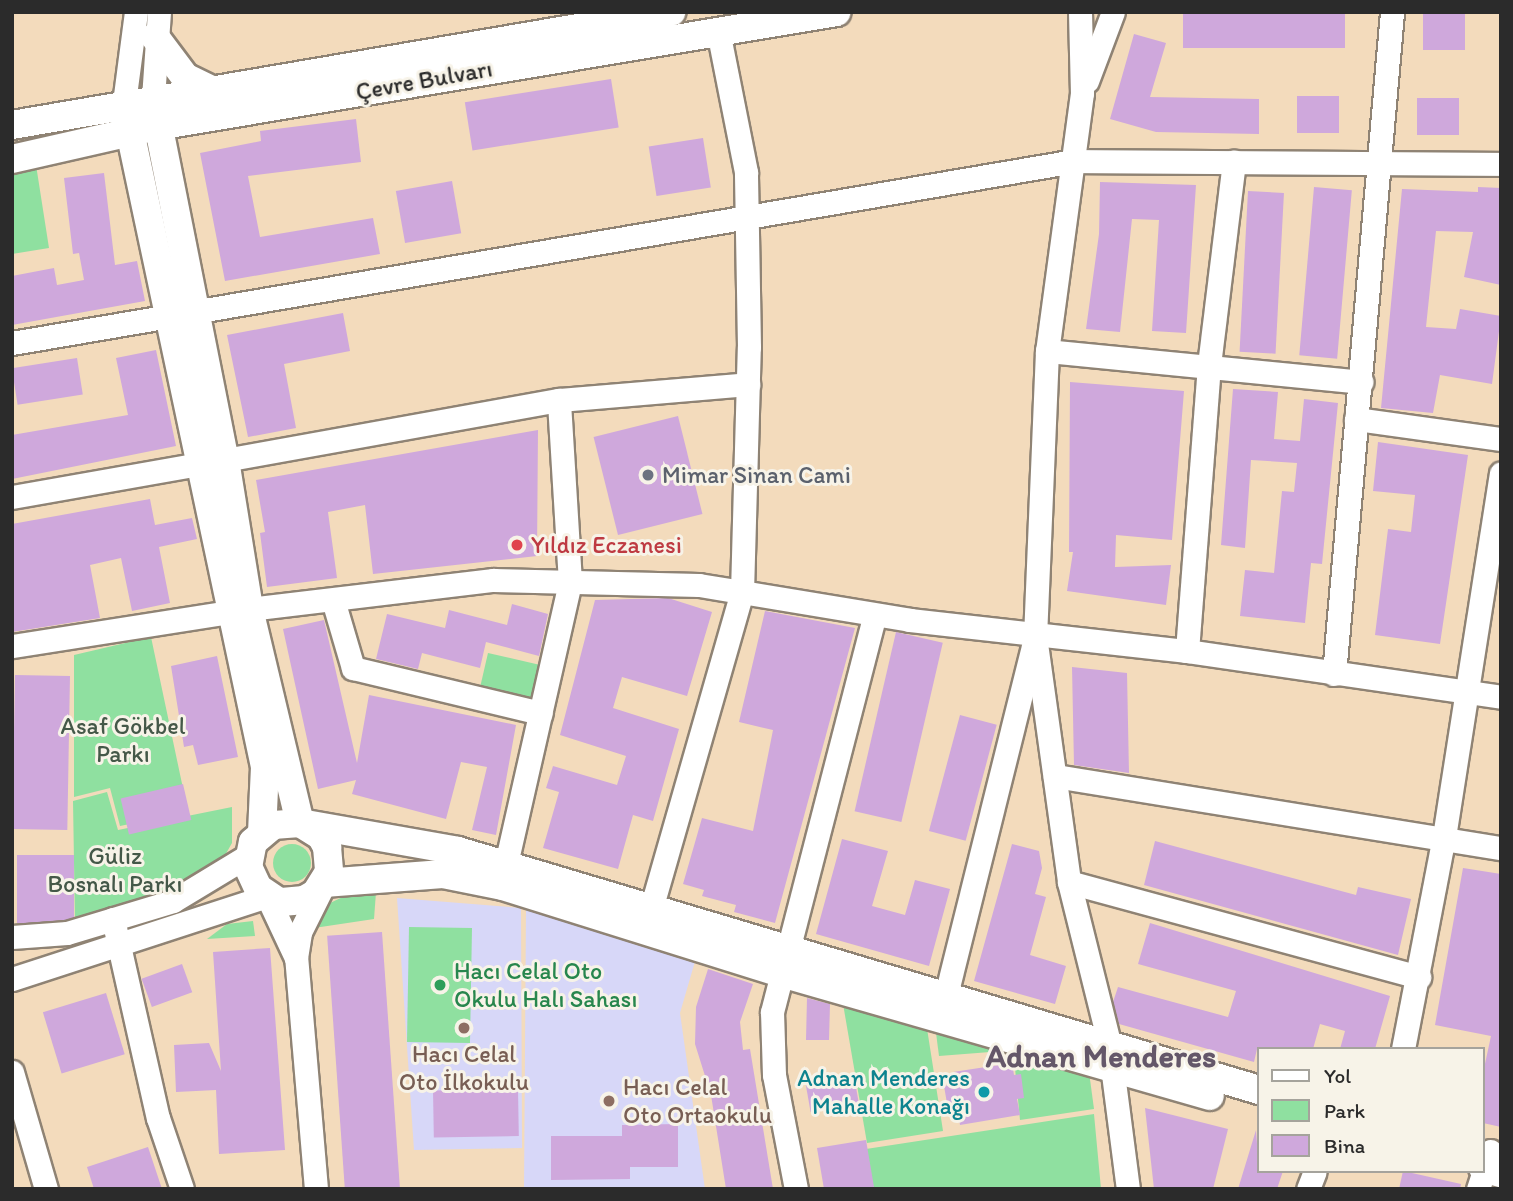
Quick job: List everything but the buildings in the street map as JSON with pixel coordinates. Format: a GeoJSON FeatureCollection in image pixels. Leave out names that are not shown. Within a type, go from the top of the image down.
{"type":"FeatureCollection","features":[{"type":"Feature","properties":{"kind":"main road","name":"Çevre Bulvarı"},"geometry":{"type":"LineString","coordinates":[[147,118],[210,89],[671,12]]}},
{"type":"Feature","properties":{"kind":"main road","name":"Çevre Bulvarı"},"geometry":{"type":"LineString","coordinates":[[12,159],[147,118],[717,21],[837,12]]}},
{"type":"Feature","properties":{"kind":"main road"},"geometry":{"type":"LineString","coordinates":[[157,25],[185,77],[210,89]]}},
{"type":"Feature","properties":{"kind":"main road","name":"Çevre Bulvarı"},"geometry":{"type":"LineString","coordinates":[[12,125],[124,103],[147,118]]}},
{"type":"Feature","properties":{"kind":"main road"},"geometry":{"type":"LineString","coordinates":[[147,118],[197,314],[212,462],[240,610],[265,768],[252,878],[267,896],[292,903],[304,900],[324,883],[329,872],[327,847],[321,836],[300,822],[240,610]]}},
{"type":"Feature","properties":{"kind":"main road"},"geometry":{"type":"LineString","coordinates":[[147,118],[169,317],[212,462]]}},
{"type":"Feature","properties":{"kind":"main road"},"geometry":{"type":"LineString","coordinates":[[255,844],[286,821],[300,822],[506,864],[651,909],[785,962],[946,995],[1109,1057],[1258,1109]]}},
{"type":"Feature","properties":{"kind":"main road"},"geometry":{"type":"LineString","coordinates":[[324,883],[443,874],[502,886],[785,962],[1109,1057],[1258,1090]]}},
{"type":"Feature","properties":{"kind":"street"},"geometry":{"type":"LineString","coordinates":[[124,103],[136,12]]}},
{"type":"Feature","properties":{"kind":"street"},"geometry":{"type":"LineString","coordinates":[[1080,12],[1082,93],[1047,351],[1035,636],[1069,882],[1119,1102],[1128,1189]]}},
{"type":"Feature","properties":{"kind":"street"},"geometry":{"type":"LineString","coordinates":[[1082,93],[1113,12]]}},
{"type":"Feature","properties":{"kind":"street"},"geometry":{"type":"LineString","coordinates":[[1334,674],[1361,382],[1376,164],[1392,12]]}},
{"type":"Feature","properties":{"kind":"street"},"geometry":{"type":"LineString","coordinates":[[651,909],[742,592],[748,384],[746,172],[717,21]]}},
{"type":"Feature","properties":{"kind":"street"},"geometry":{"type":"LineString","coordinates":[[147,118],[157,25]]}},
{"type":"Feature","properties":{"kind":"street"},"geometry":{"type":"LineString","coordinates":[[12,343],[197,314],[365,279],[1074,161],[1501,164]]}},
{"type":"Feature","properties":{"kind":"street"},"geometry":{"type":"LineString","coordinates":[[1186,651],[1209,365],[1234,162]]}},
{"type":"Feature","properties":{"kind":"street"},"geometry":{"type":"LineString","coordinates":[[1047,351],[1361,382]]}},
{"type":"Feature","properties":{"kind":"street"},"geometry":{"type":"LineString","coordinates":[[12,497],[559,400],[748,384]]}},
{"type":"Feature","properties":{"kind":"street"},"geometry":{"type":"LineString","coordinates":[[506,864],[570,582],[559,400]]}},
{"type":"Feature","properties":{"kind":"street"},"geometry":{"type":"LineString","coordinates":[[1356,419],[1501,439]]}},
{"type":"Feature","properties":{"kind":"street"},"geometry":{"type":"LineString","coordinates":[[1402,1047],[1419,977],[1444,837],[1501,473]]}},
{"type":"Feature","properties":{"kind":"street"},"geometry":{"type":"LineString","coordinates":[[12,646],[240,610],[493,580],[699,585],[875,615],[1035,636],[1186,651],[1501,697]]}},
{"type":"Feature","properties":{"kind":"street"},"geometry":{"type":"LineString","coordinates":[[333,600],[353,668],[541,713]]}},
{"type":"Feature","properties":{"kind":"street"},"geometry":{"type":"LineString","coordinates":[[796,1189],[774,1075],[772,1012],[875,615]]}},
{"type":"Feature","properties":{"kind":"street"},"geometry":{"type":"LineString","coordinates":[[946,995],[1035,636]]}},
{"type":"Feature","properties":{"kind":"street"},"geometry":{"type":"LineString","coordinates":[[1055,776],[1501,848]]}},
{"type":"Feature","properties":{"kind":"street"},"geometry":{"type":"LineString","coordinates":[[12,937],[68,933],[173,901],[255,844]]}},
{"type":"Feature","properties":{"kind":"street"},"geometry":{"type":"LineString","coordinates":[[1069,882],[1419,977]]}},
{"type":"Feature","properties":{"kind":"street"},"geometry":{"type":"LineString","coordinates":[[316,1189],[296,958],[300,932],[324,883]]}},
{"type":"Feature","properties":{"kind":"street"},"geometry":{"type":"LineString","coordinates":[[12,979],[267,896],[296,958]]}},
{"type":"Feature","properties":{"kind":"street"},"geometry":{"type":"LineString","coordinates":[[113,919],[121,944],[158,1118],[182,1189]]}},
{"type":"Feature","properties":{"kind":"street"},"geometry":{"type":"LineString","coordinates":[[12,1072],[46,1189]]}},
{"type":"Feature","properties":{"kind":"shaded area","name":"Hacı Celal Oto İlkokulu"},"geometry":{"type":"Polygon","coordinates":[[[397,898],[521,908],[522,1148],[414,1150],[397,898]]]}},
{"type":"Feature","properties":{"kind":"shaded area","name":"Hacı Celal Oto Ortaokulu"},"geometry":{"type":"Polygon","coordinates":[[[526,908],[696,958],[680,1013],[705,1189],[524,1189],[526,908]]]}},
{"type":"Feature","properties":{"kind":"green space"},"geometry":{"type":"Polygon","coordinates":[[[36,165],[49,248],[12,254],[12,172],[36,165]]]}},
{"type":"Feature","properties":{"kind":"green space","name":"Asaf Gökbel Parkı"},"geometry":{"type":"Polygon","coordinates":[[[151,637],[188,812],[120,826],[110,788],[74,797],[74,655],[151,637]]]}},
{"type":"Feature","properties":{"kind":"green space"},"geometry":{"type":"Polygon","coordinates":[[[488,653],[544,666],[535,704],[479,691],[488,653]]]}},
{"type":"Feature","properties":{"kind":"green space","name":"Güliz Bosnalı Parkı"},"geometry":{"type":"Polygon","coordinates":[[[107,792],[118,830],[232,807],[232,843],[215,873],[172,896],[75,923],[73,801],[107,792]]]}},
{"type":"Feature","properties":{"kind":"green space"},"geometry":{"type":"Polygon","coordinates":[[[292,844],[305,850],[311,863],[305,876],[292,882],[279,876],[273,863],[279,850],[292,844]]]}},
{"type":"Feature","properties":{"kind":"green space"},"geometry":{"type":"Polygon","coordinates":[[[376,892],[374,919],[314,928],[328,904],[349,894],[376,892]]]}},
{"type":"Feature","properties":{"kind":"green space"},"geometry":{"type":"Polygon","coordinates":[[[253,921],[255,936],[207,939],[227,924],[253,921]]]}},
{"type":"Feature","properties":{"kind":"green space","name":"Hacı Celal Oto Okulu Halı Sahası"},"geometry":{"type":"Polygon","coordinates":[[[409,927],[472,928],[470,1043],[407,1042],[409,927]]]}},
{"type":"Feature","properties":{"kind":"green space"},"geometry":{"type":"Polygon","coordinates":[[[842,998],[926,1022],[943,1131],[867,1143],[842,998]]]}},
{"type":"Feature","properties":{"kind":"green space"},"geometry":{"type":"Polygon","coordinates":[[[935,1025],[1003,1051],[939,1056],[935,1025]]]}},
{"type":"Feature","properties":{"kind":"green space"},"geometry":{"type":"Polygon","coordinates":[[[1013,1047],[1089,1072],[1094,1109],[1020,1120],[1013,1047]]]}},
{"type":"Feature","properties":{"kind":"green space"},"geometry":{"type":"Polygon","coordinates":[[[1094,1114],[1101,1189],[873,1189],[866,1149],[1094,1114]]]}},
{"type":"Feature","properties":{"kind":"place","name":"Mimar Sinan Cami"},"geometry":{"type":"Point","coordinates":[648,475]}},
{"type":"Feature","properties":{"kind":"place","name":"Yıldız Eczanesi"},"geometry":{"type":"Point","coordinates":[517,545]}},
{"type":"Feature","properties":{"kind":"place","name":"Hacı Celal Oto Okulu Halı Sahası"},"geometry":{"type":"Point","coordinates":[440,985]}},
{"type":"Feature","properties":{"kind":"place","name":"Hacı Celal Oto İlkokulu"},"geometry":{"type":"Point","coordinates":[464,1028]}},
{"type":"Feature","properties":{"kind":"place","name":"Adnan Menderes Mahalle Konağı"},"geometry":{"type":"Point","coordinates":[984,1092]}},
{"type":"Feature","properties":{"kind":"place","name":"Hacı Celal Oto Ortaokulu"},"geometry":{"type":"Point","coordinates":[609,1101]}},
{"type":"Feature","properties":{"kind":"district","name":"Adnan Menderes"},"geometry":{"type":"Point","coordinates":[1101,1056]}}]}
